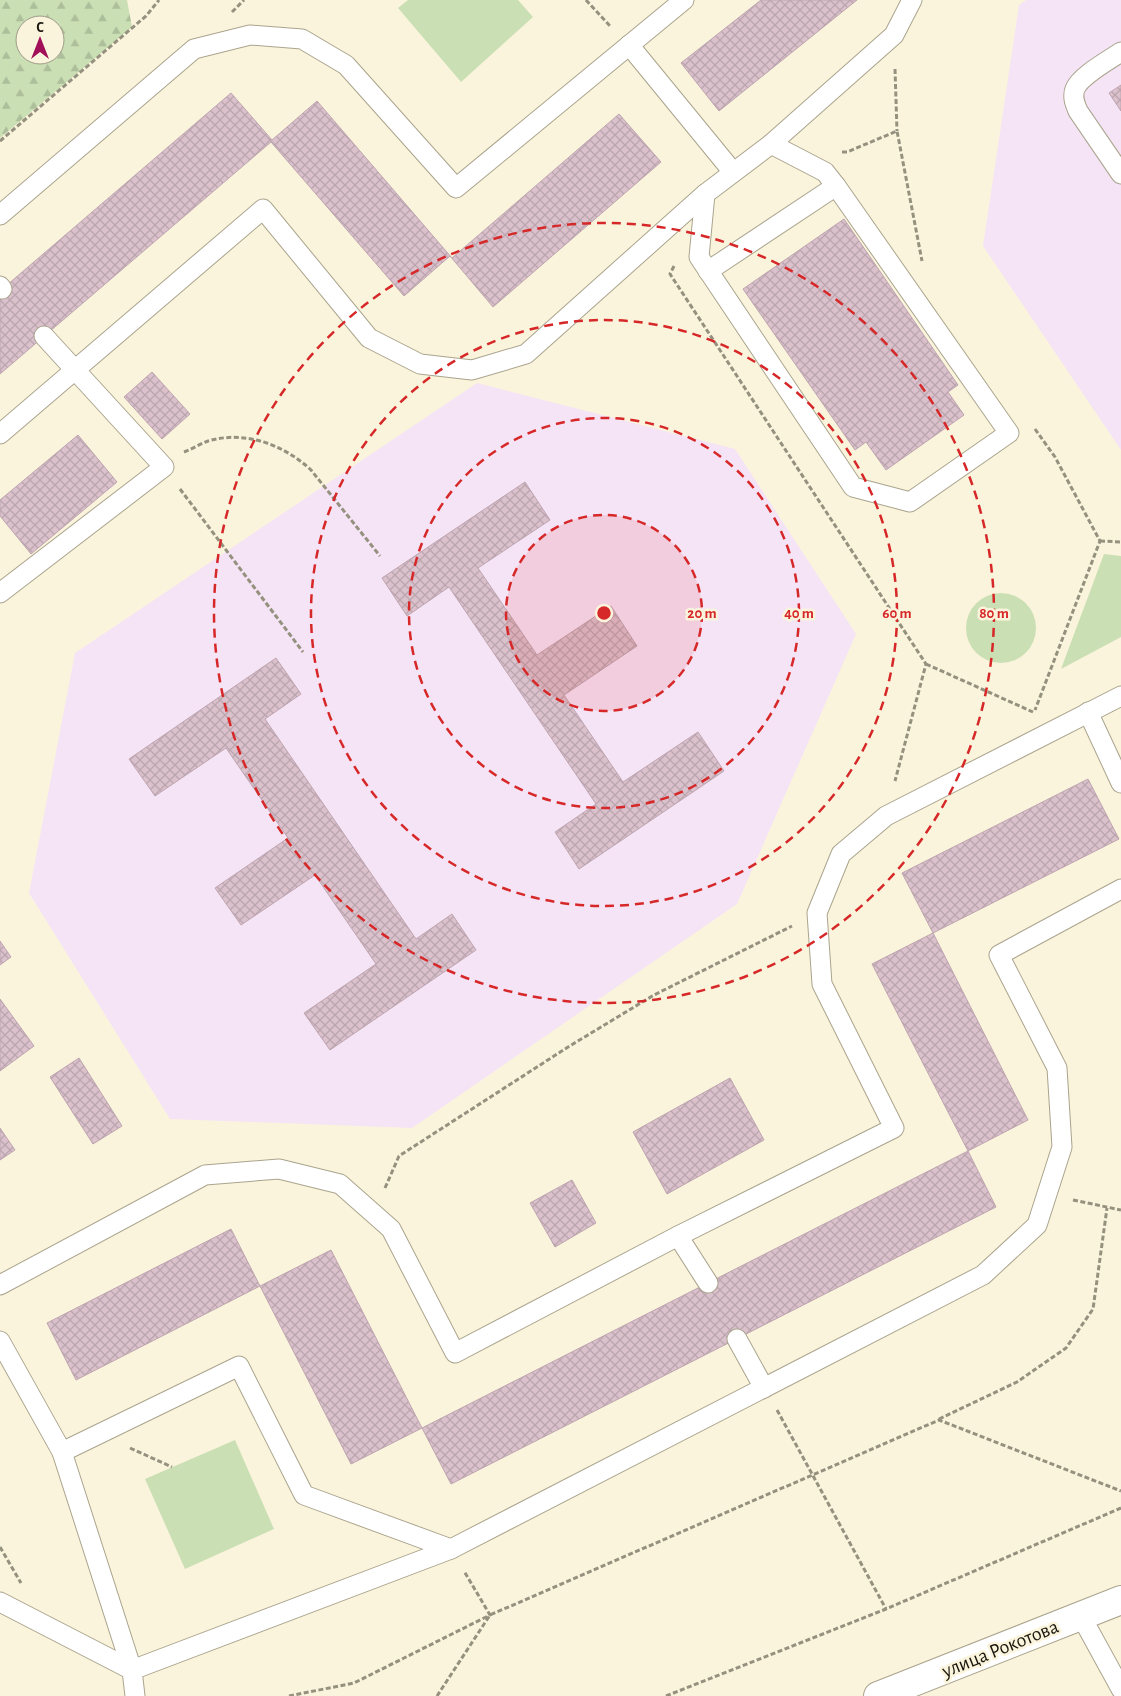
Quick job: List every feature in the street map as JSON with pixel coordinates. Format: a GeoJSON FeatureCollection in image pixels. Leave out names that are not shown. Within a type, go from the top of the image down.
{"type":"FeatureCollection","features":[{"type":"Feature","properties":{"kind":"street","name":"улица Рокотова"},"geometry":{"type":"LineString","coordinates":[[878,1696],[1121,1600]]}},
{"type":"Feature","properties":{"kind":"lane"},"geometry":{"type":"LineString","coordinates":[[0,215],[194,49],[250,35],[302,39],[346,66],[456,188],[684,0]]}},
{"type":"Feature","properties":{"kind":"lane"},"geometry":{"type":"LineString","coordinates":[[0,434],[263,209],[369,338],[420,364],[472,370],[526,354],[705,194],[772,144],[894,34],[912,0]]}},
{"type":"Feature","properties":{"kind":"lane"},"geometry":{"type":"LineString","coordinates":[[629,45],[733,172]]}},
{"type":"Feature","properties":{"kind":"lane"},"geometry":{"type":"LineString","coordinates":[[1121,52],[1080,81],[1075,89],[1074,100],[1078,111],[1121,174]]}},
{"type":"Feature","properties":{"kind":"lane"},"geometry":{"type":"LineString","coordinates":[[705,194],[699,257],[853,487],[910,502],[1009,433],[825,172],[772,144]]}},
{"type":"Feature","properties":{"kind":"lane"},"geometry":{"type":"LineString","coordinates":[[708,271],[836,186]]}},
{"type":"Feature","properties":{"kind":"lane"},"geometry":{"type":"LineString","coordinates":[[0,593],[164,467],[44,336]]}},
{"type":"Feature","properties":{"kind":"lane"},"geometry":{"type":"LineString","coordinates":[[0,1285],[206,1174],[279,1169],[340,1184],[391,1229],[455,1353],[678,1236],[894,1128],[822,984],[817,913],[841,854],[886,816],[1121,696]]}},
{"type":"Feature","properties":{"kind":"lane"},"geometry":{"type":"LineString","coordinates":[[1088,712],[1121,783]]}},
{"type":"Feature","properties":{"kind":"lane"},"geometry":{"type":"LineString","coordinates":[[0,1602],[132,1670],[450,1549],[983,1275],[1037,1224],[1062,1147],[1057,1068],[999,955],[1121,889]]}},
{"type":"Feature","properties":{"kind":"lane"},"geometry":{"type":"LineString","coordinates":[[678,1236],[708,1283]]}},
{"type":"Feature","properties":{"kind":"lane"},"geometry":{"type":"LineString","coordinates":[[737,1339],[764,1388]]}},
{"type":"Feature","properties":{"kind":"lane"},"geometry":{"type":"LineString","coordinates":[[0,1341],[62,1452],[132,1670],[135,1696]]}},
{"type":"Feature","properties":{"kind":"lane"},"geometry":{"type":"LineString","coordinates":[[62,1452],[239,1366],[304,1495],[450,1549]]}},
{"type":"Feature","properties":{"kind":"lane"},"geometry":{"type":"LineString","coordinates":[[1081,1616],[1121,1689]]}},
{"type":"Feature","properties":{"kind":"path"},"geometry":{"type":"LineString","coordinates":[[0,141],[146,16],[159,0]]}},
{"type":"Feature","properties":{"kind":"path"},"geometry":{"type":"LineString","coordinates":[[586,0],[629,45]]}},
{"type":"Feature","properties":{"kind":"path"},"geometry":{"type":"LineString","coordinates":[[894,34],[897,131]]}},
{"type":"Feature","properties":{"kind":"path"},"geometry":{"type":"LineString","coordinates":[[674,265],[670,274],[926,664],[1034,713],[1058,728]]}},
{"type":"Feature","properties":{"kind":"path"},"geometry":{"type":"LineString","coordinates":[[303,652],[164,467],[181,454],[208,441],[230,438],[255,439],[277,446],[299,459],[311,470],[380,556]]}},
{"type":"Feature","properties":{"kind":"path"},"geometry":{"type":"LineString","coordinates":[[1100,541],[1121,542]]}},
{"type":"Feature","properties":{"kind":"path"},"geometry":{"type":"LineString","coordinates":[[886,816],[926,664]]}},
{"type":"Feature","properties":{"kind":"path"},"geometry":{"type":"LineString","coordinates":[[373,1214],[399,1156],[568,1047],[654,995],[817,913]]}},
{"type":"Feature","properties":{"kind":"path"},"geometry":{"type":"LineString","coordinates":[[1047,1195],[1121,1210]]}},
{"type":"Feature","properties":{"kind":"path"},"geometry":{"type":"LineString","coordinates":[[289,1696],[354,1683],[490,1615],[939,1420],[1017,1382],[1066,1348],[1093,1309],[1106,1208]]}},
{"type":"Feature","properties":{"kind":"path"},"geometry":{"type":"LineString","coordinates":[[764,1388],[886,1609]]}},
{"type":"Feature","properties":{"kind":"path"},"geometry":{"type":"LineString","coordinates":[[939,1420],[1121,1491]]}},
{"type":"Feature","properties":{"kind":"path"},"geometry":{"type":"LineString","coordinates":[[100,1434],[172,1467]]}},
{"type":"Feature","properties":{"kind":"path"},"geometry":{"type":"LineString","coordinates":[[666,1696],[886,1609],[1121,1508]]}},
{"type":"Feature","properties":{"kind":"path"},"geometry":{"type":"LineString","coordinates":[[450,1549],[490,1615]]}},
{"type":"Feature","properties":{"kind":"path"},"geometry":{"type":"LineString","coordinates":[[437,1696],[490,1615]]}},
{"type":"Feature","properties":{"kind":"shaded area"},"geometry":{"type":"Polygon","coordinates":[[[1026,0],[1121,0],[1121,450],[983,246],[1019,5],[1026,0]]]}},
{"type":"Feature","properties":{"kind":"shaded area"},"geometry":{"type":"Polygon","coordinates":[[[477,383],[735,449],[856,634],[737,904],[412,1128],[170,1119],[29,893],[75,653],[477,383]]]}},
{"type":"Feature","properties":{"kind":"green space"},"geometry":{"type":"Polygon","coordinates":[[[0,0],[127,0],[132,27],[0,138],[0,0]]]}},
{"type":"Feature","properties":{"kind":"green space"},"geometry":{"type":"Polygon","coordinates":[[[408,0],[518,0],[533,17],[461,82],[398,8],[408,0]]]}},
{"type":"Feature","properties":{"kind":"green space"},"geometry":{"type":"Polygon","coordinates":[[[1104,554],[1121,556],[1121,637],[1061,669],[1104,554]]]}},
{"type":"Feature","properties":{"kind":"green space"},"geometry":{"type":"Polygon","coordinates":[[[1001,593],[1014,596],[1026,603],[1033,615],[1036,628],[1033,641],[1026,653],[1014,660],[1001,663],[988,660],[976,653],[969,641],[966,628],[969,615],[976,603],[988,596],[1001,593]]]}},
{"type":"Feature","properties":{"kind":"green space"},"geometry":{"type":"Polygon","coordinates":[[[235,1440],[274,1529],[185,1569],[145,1479],[235,1440]]]}},
{"type":"Feature","properties":{"kind":"building"},"geometry":{"type":"Polygon","coordinates":[[[761,0],[857,0],[719,111],[681,63],[761,0]]]}},
{"type":"Feature","properties":{"kind":"building"},"geometry":{"type":"Polygon","coordinates":[[[1121,85],[1121,111],[1109,93],[1121,85]]]}},
{"type":"Feature","properties":{"kind":"building"},"geometry":{"type":"Polygon","coordinates":[[[231,93],[272,140],[317,101],[452,258],[619,114],[661,162],[493,307],[450,256],[404,296],[271,142],[0,374],[0,291],[231,93]]]}},
{"type":"Feature","properties":{"kind":"building"},"geometry":{"type":"Polygon","coordinates":[[[844,219],[958,385],[948,392],[964,415],[886,470],[866,442],[855,450],[743,289],[844,219]]]}},
{"type":"Feature","properties":{"kind":"building"},"geometry":{"type":"Polygon","coordinates":[[[152,372],[190,414],[162,439],[124,397],[152,372]]]}},
{"type":"Feature","properties":{"kind":"building"},"geometry":{"type":"Polygon","coordinates":[[[78,435],[117,482],[31,554],[0,516],[0,500],[78,435]]]}},
{"type":"Feature","properties":{"kind":"building"},"geometry":{"type":"Polygon","coordinates":[[[525,482],[550,520],[478,568],[537,655],[611,606],[637,646],[564,695],[623,782],[698,732],[724,771],[579,869],[555,832],[596,804],[449,587],[407,616],[382,578],[525,482]]]}},
{"type":"Feature","properties":{"kind":"building"},"geometry":{"type":"Polygon","coordinates":[[[276,658],[301,694],[265,719],[416,939],[452,914],[476,950],[330,1050],[304,1013],[376,964],[315,875],[241,925],[215,888],[288,838],[226,748],[155,796],[129,759],[276,658]]]}},
{"type":"Feature","properties":{"kind":"building"},"geometry":{"type":"Polygon","coordinates":[[[1088,779],[1119,839],[933,933],[902,873],[1088,779]]]}},
{"type":"Feature","properties":{"kind":"building"},"geometry":{"type":"Polygon","coordinates":[[[933,933],[1028,1120],[968,1151],[872,964],[933,933]]]}},
{"type":"Feature","properties":{"kind":"building"},"geometry":{"type":"Polygon","coordinates":[[[0,941],[11,957],[0,965],[0,941]]]}},
{"type":"Feature","properties":{"kind":"building"},"geometry":{"type":"Polygon","coordinates":[[[0,999],[34,1046],[0,1071],[0,999]]]}},
{"type":"Feature","properties":{"kind":"building"},"geometry":{"type":"Polygon","coordinates":[[[79,1058],[122,1126],[93,1144],[50,1077],[79,1058]]]}},
{"type":"Feature","properties":{"kind":"building"},"geometry":{"type":"Polygon","coordinates":[[[730,1078],[764,1140],[667,1194],[633,1132],[730,1078]]]}},
{"type":"Feature","properties":{"kind":"building"},"geometry":{"type":"Polygon","coordinates":[[[0,1128],[15,1150],[0,1160],[0,1128]]]}},
{"type":"Feature","properties":{"kind":"building"},"geometry":{"type":"Polygon","coordinates":[[[968,1151],[996,1207],[451,1484],[422,1428],[968,1151]]]}},
{"type":"Feature","properties":{"kind":"building"},"geometry":{"type":"Polygon","coordinates":[[[572,1180],[596,1223],[555,1247],[530,1203],[572,1180]]]}},
{"type":"Feature","properties":{"kind":"building"},"geometry":{"type":"Polygon","coordinates":[[[231,1229],[260,1286],[76,1380],[47,1323],[231,1229]]]}},
{"type":"Feature","properties":{"kind":"building"},"geometry":{"type":"Polygon","coordinates":[[[331,1250],[422,1428],[351,1464],[260,1286],[331,1250]]]}}]}
